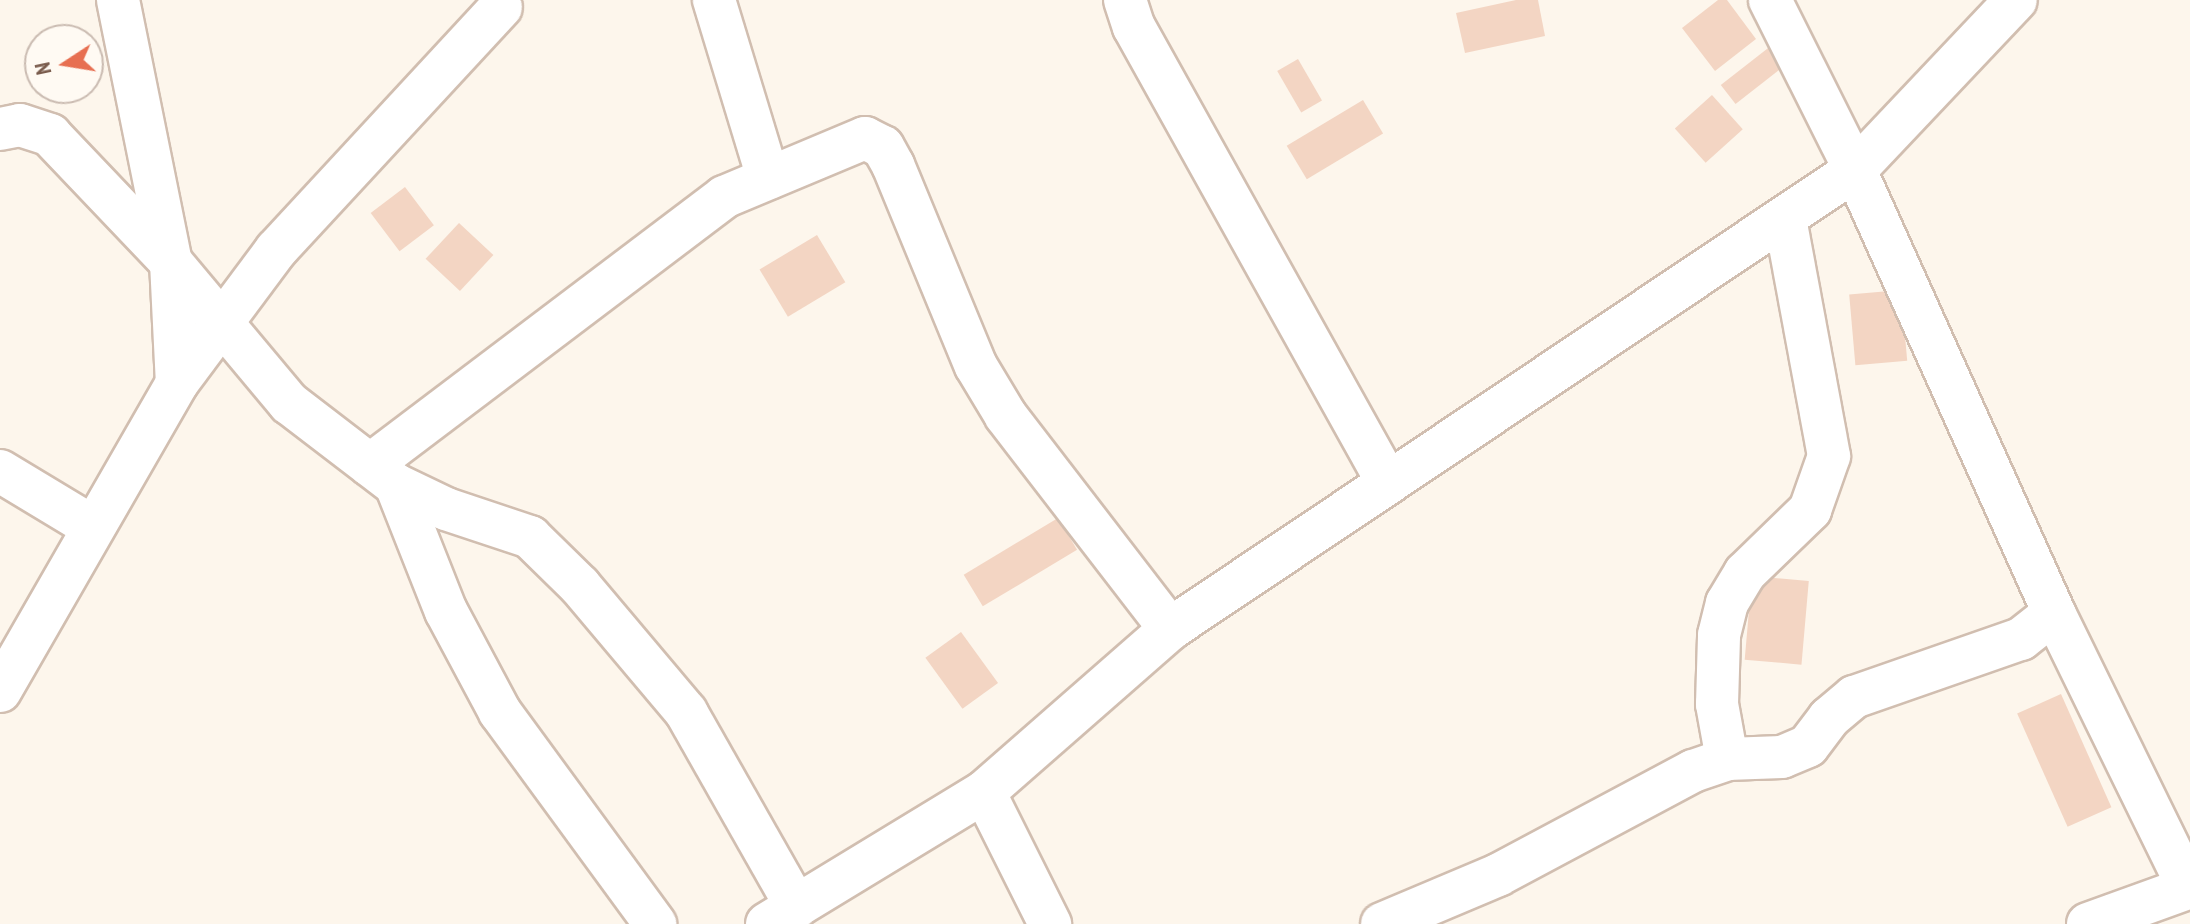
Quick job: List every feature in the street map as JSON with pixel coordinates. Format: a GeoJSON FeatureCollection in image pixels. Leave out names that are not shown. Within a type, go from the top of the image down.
{"type":"FeatureCollection","features":[{"type":"Feature","properties":{"kind":"street"},"geometry":{"type":"LineString","coordinates":[[118,0],[171,262],[177,383]]}},
{"type":"Feature","properties":{"kind":"street"},"geometry":{"type":"LineString","coordinates":[[714,0],[768,178]]}},
{"type":"Feature","properties":{"kind":"street"},"geometry":{"type":"LineString","coordinates":[[1125,0],[1134,27],[1388,483]]}},
{"type":"Feature","properties":{"kind":"street"},"geometry":{"type":"LineString","coordinates":[[1770,0],[1855,170],[2054,613],[2189,887],[2088,924]]}},
{"type":"Feature","properties":{"kind":"street"},"geometry":{"type":"LineString","coordinates":[[0,129],[20,125],[50,135],[171,262],[289,403],[383,475],[446,509],[530,537],[580,586],[686,712],[782,916],[984,792],[1170,629],[1855,170],[2016,0]]}},
{"type":"Feature","properties":{"kind":"street"},"geometry":{"type":"LineString","coordinates":[[0,691],[91,526],[177,383],[225,325],[276,250],[501,7]]}},
{"type":"Feature","properties":{"kind":"street"},"geometry":{"type":"LineString","coordinates":[[383,475],[724,197],[865,138],[883,147],[976,366],[1006,416],[1170,629]]}},
{"type":"Feature","properties":{"kind":"street"},"geometry":{"type":"LineString","coordinates":[[1727,759],[1717,704],[1719,635],[1727,603],[1745,573],[1810,510],[1829,456],[1785,218]]}},
{"type":"Feature","properties":{"kind":"street"},"geometry":{"type":"LineString","coordinates":[[0,471],[91,526]]}},
{"type":"Feature","properties":{"kind":"street"},"geometry":{"type":"LineString","coordinates":[[383,475],[446,611],[500,712],[655,924]]}},
{"type":"Feature","properties":{"kind":"street"},"geometry":{"type":"LineString","coordinates":[[1382,924],[1498,875],[1693,771],[1727,759],[1782,757],[1808,746],[1829,718],[1854,697],[2021,639],[2054,613]]}},
{"type":"Feature","properties":{"kind":"street"},"geometry":{"type":"LineString","coordinates":[[984,792],[1050,924]]}},
{"type":"Feature","properties":{"kind":"building"},"geometry":{"type":"Polygon","coordinates":[[[1516,0],[1538,0],[1545,36],[1465,53],[1456,13],[1516,0]]]}},
{"type":"Feature","properties":{"kind":"building"},"geometry":{"type":"Polygon","coordinates":[[[1718,0],[1727,0],[1756,39],[1715,71],[1682,28],[1718,0]]]}},
{"type":"Feature","properties":{"kind":"building"},"geometry":{"type":"Polygon","coordinates":[[[1772,45],[1787,64],[1736,104],[1721,85],[1772,45]]]}},
{"type":"Feature","properties":{"kind":"building"},"geometry":{"type":"Polygon","coordinates":[[[1298,59],[1322,101],[1301,113],[1277,71],[1298,59]]]}},
{"type":"Feature","properties":{"kind":"building"},"geometry":{"type":"Polygon","coordinates":[[[1712,95],[1743,129],[1706,163],[1675,128],[1712,95]]]}},
{"type":"Feature","properties":{"kind":"building"},"geometry":{"type":"Polygon","coordinates":[[[1363,100],[1383,133],[1307,179],[1287,146],[1363,100]]]}},
{"type":"Feature","properties":{"kind":"building"},"geometry":{"type":"Polygon","coordinates":[[[405,187],[434,225],[400,251],[371,213],[405,187]]]}},
{"type":"Feature","properties":{"kind":"building"},"geometry":{"type":"Polygon","coordinates":[[[459,223],[493,255],[460,291],[426,259],[459,223]]]}},
{"type":"Feature","properties":{"kind":"building"},"geometry":{"type":"Polygon","coordinates":[[[817,235],[845,282],[788,317],[760,270],[817,235]]]}},
{"type":"Feature","properties":{"kind":"building"},"geometry":{"type":"Polygon","coordinates":[[[1901,290],[1907,361],[1855,365],[1849,295],[1901,290]]]}},
{"type":"Feature","properties":{"kind":"building"},"geometry":{"type":"Polygon","coordinates":[[[1058,518],[1077,550],[983,606],[964,575],[1058,518]]]}},
{"type":"Feature","properties":{"kind":"building"},"geometry":{"type":"Polygon","coordinates":[[[1752,576],[1809,581],[1801,665],[1745,660],[1752,576]]]}},
{"type":"Feature","properties":{"kind":"building"},"geometry":{"type":"Polygon","coordinates":[[[961,632],[998,683],[962,709],[925,658],[961,632]]]}},
{"type":"Feature","properties":{"kind":"building"},"geometry":{"type":"Polygon","coordinates":[[[2061,694],[2111,807],[2068,827],[2017,714],[2061,694]]]}}]}
